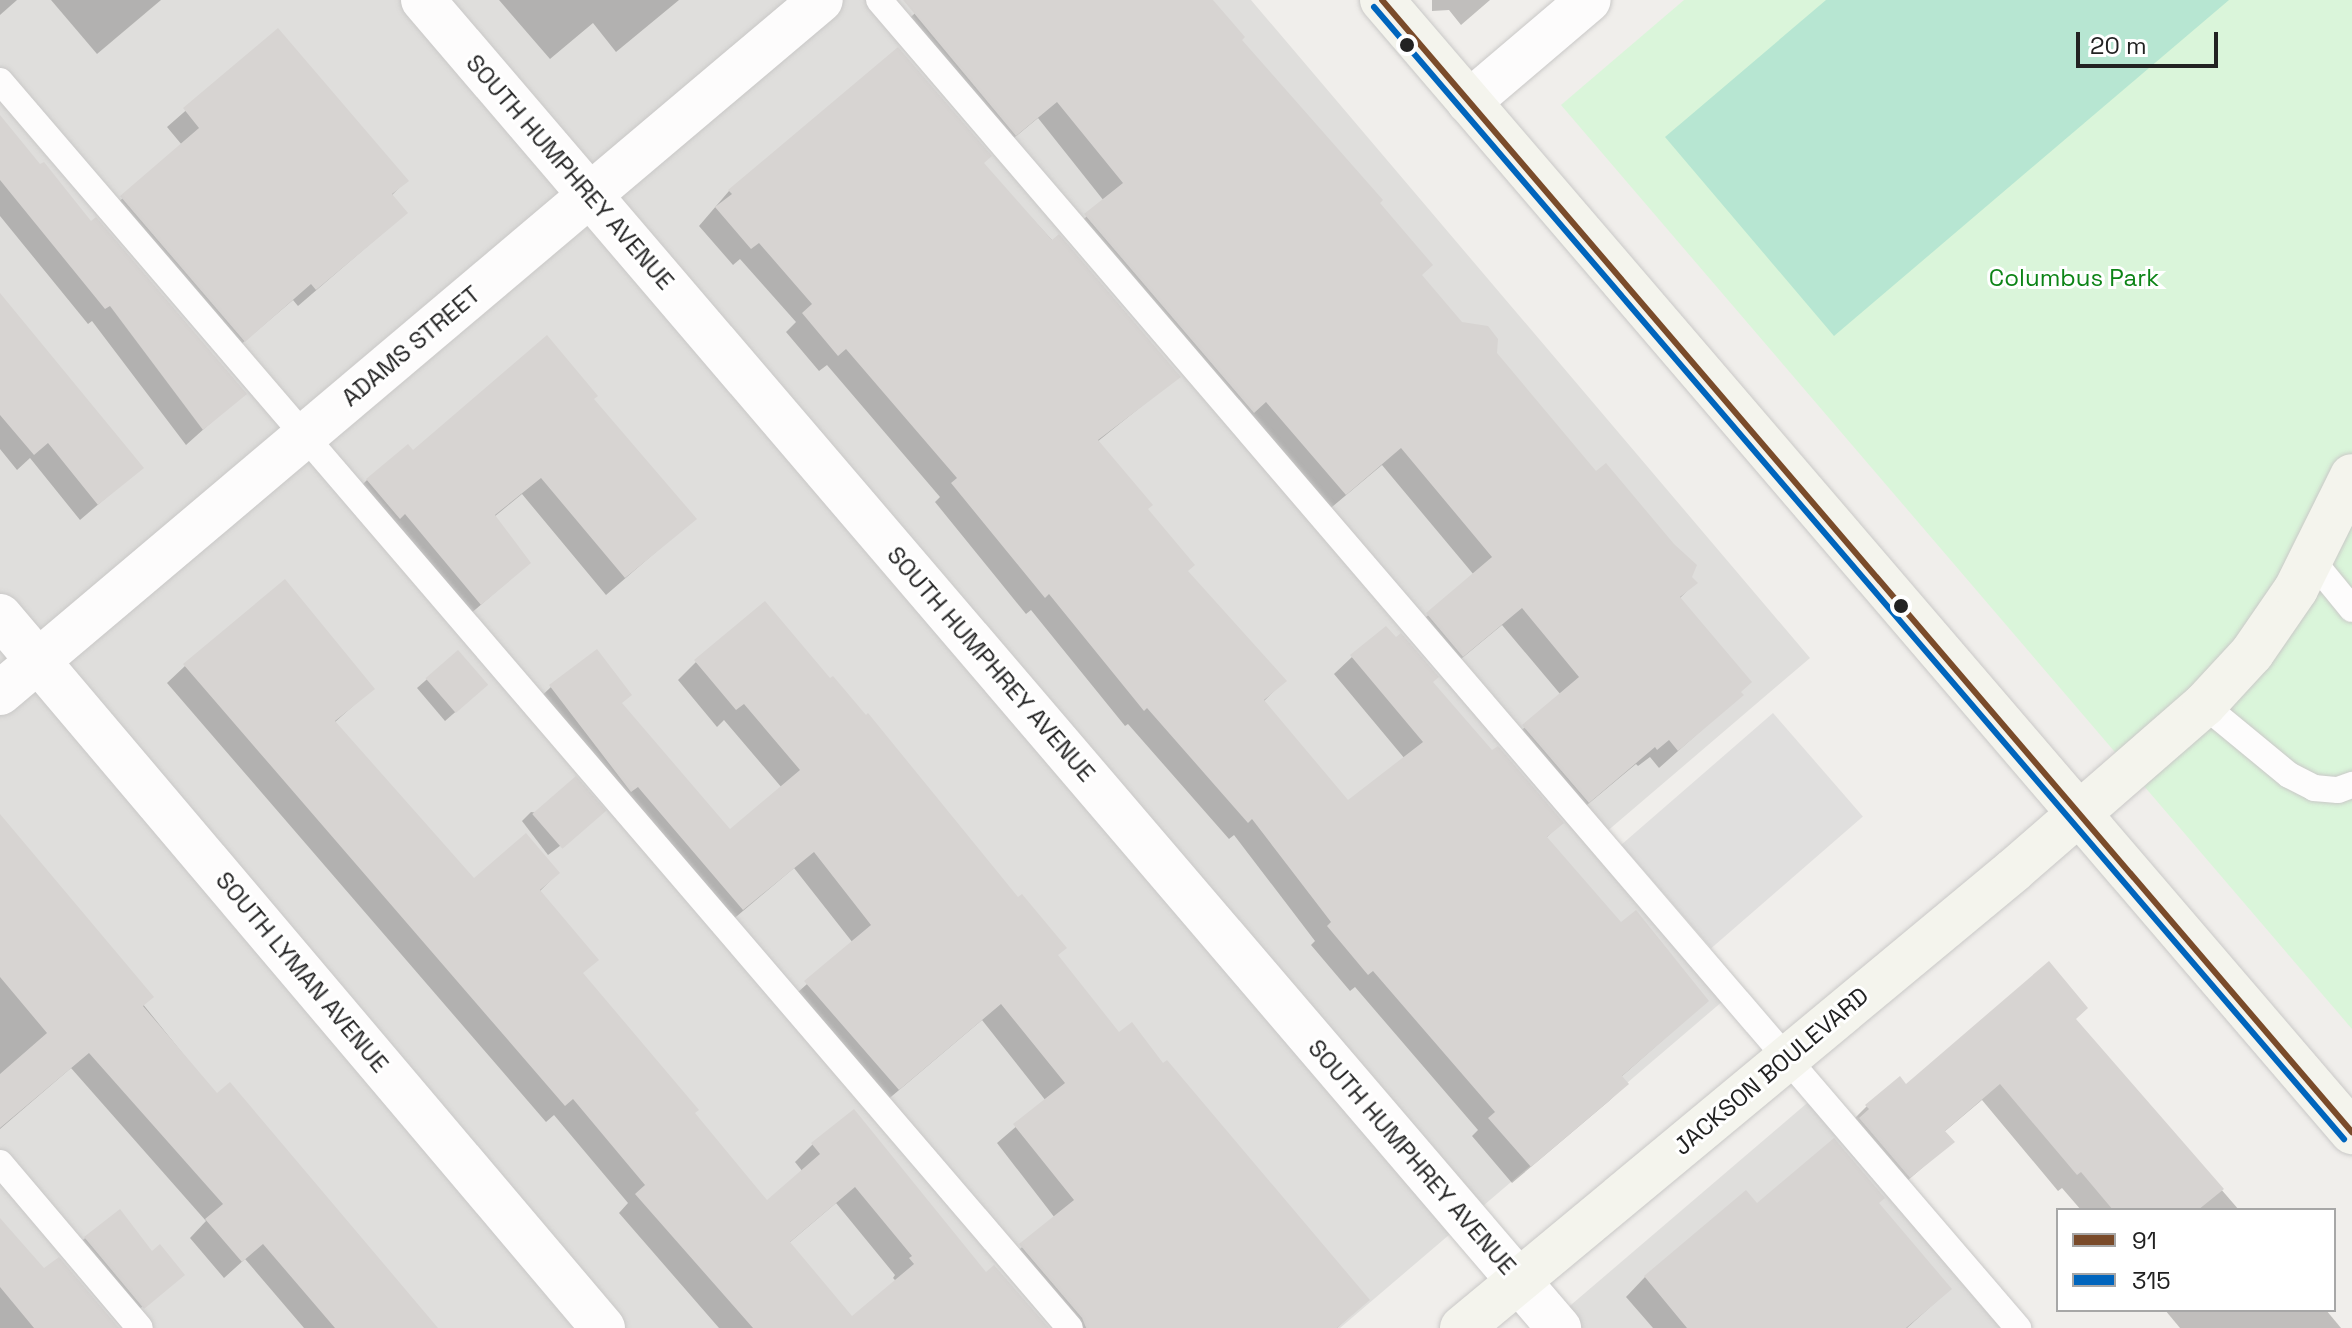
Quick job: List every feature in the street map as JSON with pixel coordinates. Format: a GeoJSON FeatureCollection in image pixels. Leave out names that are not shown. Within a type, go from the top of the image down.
{"type":"FeatureCollection","features":[{"type":"Feature","properties":{"kind":"street","name":"SOUTH HUMPHREY AVENUE"},"geometry":{"type":"LineString","coordinates":[[423,0],[1559,1328]]}},
{"type":"Feature","properties":{"kind":"street","name":"ADAMS STREET"},"geometry":{"type":"LineString","coordinates":[[0,693],[821,0]]}},
{"type":"Feature","properties":{"kind":"street"},"geometry":{"type":"LineString","coordinates":[[1382,0],[2352,1132]]}},
{"type":"Feature","properties":{"kind":"street"},"geometry":{"type":"LineString","coordinates":[[1469,102],[1589,0]]}},
{"type":"Feature","properties":{"kind":"street","name":"JACKSON BOULEVARD"},"geometry":{"type":"LineString","coordinates":[[1462,1328],[2080,814],[2204,705],[2252,653],[2312,560],[2352,476]]}},
{"type":"Feature","properties":{"kind":"street","name":"SOUTH LYMAN AVENUE"},"geometry":{"type":"LineString","coordinates":[[0,616],[603,1328]]}},
{"type":"Feature","properties":{"kind":"lane"},"geometry":{"type":"LineString","coordinates":[[879,0],[2018,1328]]}},
{"type":"Feature","properties":{"kind":"lane"},"geometry":{"type":"LineString","coordinates":[[0,81],[1070,1328]]}},
{"type":"Feature","properties":{"kind":"lane"},"geometry":{"type":"LineString","coordinates":[[2312,560],[2352,609]]}},
{"type":"Feature","properties":{"kind":"lane"},"geometry":{"type":"LineString","coordinates":[[2204,705],[2289,775],[2314,788],[2338,790],[2352,785]]}},
{"type":"Feature","properties":{"kind":"lane"},"geometry":{"type":"LineString","coordinates":[[0,1163],[140,1328]]}},
{"type":"Feature","properties":{"kind":"shaded area"},"geometry":{"type":"Polygon","coordinates":[[[0,0],[1251,0],[1810,658],[1605,833],[1737,989],[1340,1328],[0,1328],[0,0]]]}},
{"type":"Feature","properties":{"kind":"shaded area"},"geometry":{"type":"Polygon","coordinates":[[[1773,713],[1863,816],[1711,948],[1621,845],[1773,713]]]}},
{"type":"Feature","properties":{"kind":"shaded area"},"geometry":{"type":"Polygon","coordinates":[[[1813,1098],[2009,1328],[1544,1328],[1813,1098]]]}},
{"type":"Feature","properties":{"kind":"green space","name":"Columbus Park"},"geometry":{"type":"Polygon","coordinates":[[[1684,0],[2352,0],[2352,1029],[1561,105],[1684,0]]]}},
{"type":"Feature","properties":{"kind":"green space"},"geometry":{"type":"Polygon","coordinates":[[[1826,0],[2229,0],[1834,336],[1665,137],[1826,0]]]}},
{"type":"Feature","properties":{"kind":"building"},"geometry":{"type":"Polygon","coordinates":[[[903,0],[1213,0],[1245,37],[1242,40],[1383,200],[1380,203],[1433,265],[1422,275],[1462,322],[1488,326],[1498,339],[1497,353],[1596,471],[1606,463],[1674,544],[1697,565],[1692,577],[1698,583],[1680,597],[1752,682],[1741,692],[1744,695],[1678,751],[1669,740],[1657,750],[1655,747],[1589,803],[1522,725],[1579,677],[1522,608],[1463,657],[1426,613],[1492,557],[1401,448],[1346,495],[1266,402],[1254,413],[1084,214],[1123,183],[1057,102],[1016,136],[903,0]]]}},
{"type":"Feature","properties":{"kind":"building"},"geometry":{"type":"Polygon","coordinates":[[[278,28],[409,181],[392,194],[408,213],[316,290],[311,284],[245,342],[120,196],[199,128],[183,108],[278,28]]]}},
{"type":"Feature","properties":{"kind":"building"},"geometry":{"type":"Polygon","coordinates":[[[898,47],[992,156],[984,163],[1052,240],[1059,234],[1181,377],[1098,440],[1153,505],[1148,509],[1195,565],[1188,571],[1287,681],[1264,700],[1348,800],[1423,742],[1350,655],[1386,626],[1396,637],[1401,633],[1439,677],[1433,682],[1492,750],[1498,746],[1564,823],[1547,837],[1621,922],[1636,910],[1709,1001],[1622,1076],[1629,1084],[1531,1167],[1488,1118],[1495,1112],[1373,971],[1368,975],[1327,926],[1331,922],[1252,819],[1248,823],[1147,708],[1144,711],[1049,594],[1045,598],[951,483],[957,478],[846,349],[838,356],[802,313],[812,304],[759,243],[751,249],[715,207],[732,194],[728,190],[898,47]]]}},
{"type":"Feature","properties":{"kind":"building"},"geometry":{"type":"Polygon","coordinates":[[[0,115],[40,164],[44,162],[91,221],[96,217],[247,394],[203,430],[110,306],[105,309],[0,180],[0,115]]]}},
{"type":"Feature","properties":{"kind":"building"},"geometry":{"type":"Polygon","coordinates":[[[0,293],[144,468],[98,505],[48,443],[34,455],[0,415],[0,293]]]}},
{"type":"Feature","properties":{"kind":"building"},"geometry":{"type":"Polygon","coordinates":[[[547,335],[598,396],[594,399],[697,519],[625,578],[541,478],[495,515],[531,563],[481,605],[405,514],[400,519],[366,479],[408,444],[413,450],[547,335]]]}},
{"type":"Feature","properties":{"kind":"building"},"geometry":{"type":"Polygon","coordinates":[[[285,579],[375,689],[335,721],[474,878],[526,833],[560,873],[540,890],[599,960],[583,973],[699,1110],[695,1113],[767,1200],[820,1154],[811,1143],[854,1109],[986,1272],[994,1265],[1049,1328],[753,1328],[635,1194],[645,1185],[573,1099],[565,1106],[183,664],[285,579]],[[855,1187],[790,1242],[852,1316],[914,1264],[909,1258],[912,1256],[855,1187]]]}},
{"type":"Feature","properties":{"kind":"building"},"geometry":{"type":"Polygon","coordinates":[[[765,601],[830,678],[833,676],[866,715],[868,713],[1018,897],[1022,894],[1067,948],[1058,955],[1119,1032],[1132,1022],[1163,1063],[1167,1060],[1370,1300],[1337,1328],[1086,1328],[1082,1318],[1019,1244],[1074,1200],[1013,1124],[1065,1083],[1001,1004],[899,1090],[804,981],[871,925],[814,852],[743,910],[638,787],[631,792],[549,685],[597,649],[632,695],[622,703],[730,829],[800,770],[744,704],[736,710],[694,660],[765,601]]]}},
{"type":"Feature","properties":{"kind":"building"},"geometry":{"type":"Polygon","coordinates":[[[458,650],[488,685],[456,713],[426,678],[458,650]]]}},
{"type":"Feature","properties":{"kind":"building"},"geometry":{"type":"Polygon","coordinates":[[[576,776],[606,811],[562,849],[532,814],[576,776]]]}},
{"type":"Feature","properties":{"kind":"building"},"geometry":{"type":"Polygon","coordinates":[[[0,814],[154,997],[143,1006],[217,1093],[230,1082],[438,1328],[335,1328],[263,1244],[242,1262],[205,1219],[223,1204],[89,1053],[0,1128],[0,1074],[47,1033],[0,977],[0,814]]]}},
{"type":"Feature","properties":{"kind":"building"},"geometry":{"type":"Polygon","coordinates":[[[2049,961],[2088,1008],[2076,1019],[2224,1189],[2200,1208],[2111,1208],[2081,1172],[2077,1175],[2000,1084],[1945,1131],[1955,1142],[1910,1178],[1859,1118],[1869,1109],[1865,1105],[1900,1076],[1906,1084],[2049,961]]]}},
{"type":"Feature","properties":{"kind":"building"},"geometry":{"type":"Polygon","coordinates":[[[1834,1138],[1885,1198],[1879,1203],[1952,1289],[1906,1328],[1687,1328],[1644,1276],[1746,1190],[1757,1203],[1834,1138]]]}},
{"type":"Feature","properties":{"kind":"building"},"geometry":{"type":"Polygon","coordinates":[[[120,1209],[152,1251],[160,1244],[185,1275],[144,1309],[84,1237],[120,1209]]]}},
{"type":"Feature","properties":{"kind":"building"},"geometry":{"type":"Polygon","coordinates":[[[0,1218],[44,1268],[59,1257],[119,1328],[34,1328],[0,1287],[0,1218]]]}},
{"type":"Feature","properties":{"kind":"transit line","name":"91"},"geometry":{"type":"LineString","coordinates":[[1382,0],[2352,1132]]}},
{"type":"Feature","properties":{"kind":"transit line","name":"315"},"geometry":{"type":"LineString","coordinates":[[1374,7],[2344,1139]]}}]}
